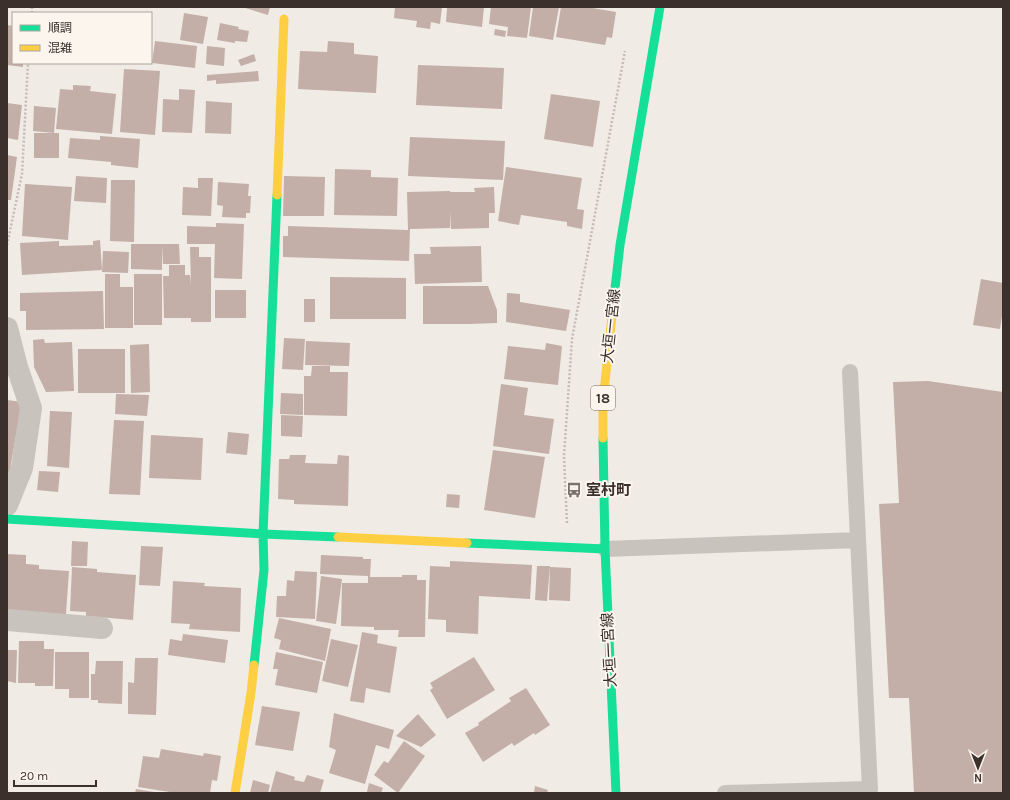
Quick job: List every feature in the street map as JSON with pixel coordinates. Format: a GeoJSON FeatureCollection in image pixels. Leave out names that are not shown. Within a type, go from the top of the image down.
{"type":"FeatureCollection","features":[{"type":"Feature","properties":{"kind":"street","name":"大垣一宮線"},"geometry":{"type":"LineString","coordinates":[[616,793],[604,549],[603,401],[620,245],[660,7]]}},
{"type":"Feature","properties":{"kind":"street"},"geometry":{"type":"LineString","coordinates":[[235,793],[252,685],[264,570],[263,534],[284,19]]}},
{"type":"Feature","properties":{"kind":"street"},"geometry":{"type":"LineString","coordinates":[[7,328],[17,368],[31,408],[22,468],[7,505]]}},
{"type":"Feature","properties":{"kind":"street"},"geometry":{"type":"LineString","coordinates":[[7,519],[263,534],[604,549]]}},
{"type":"Feature","properties":{"kind":"street"},"geometry":{"type":"LineString","coordinates":[[7,620],[102,628]]}},
{"type":"Feature","properties":{"kind":"lane"},"geometry":{"type":"LineString","coordinates":[[725,793],[870,789],[850,372]]}},
{"type":"Feature","properties":{"kind":"lane"},"geometry":{"type":"LineString","coordinates":[[604,549],[858,540]]}},
{"type":"Feature","properties":{"kind":"path"},"geometry":{"type":"LineString","coordinates":[[567,524],[564,456],[572,339],[626,47]]}},
{"type":"Feature","properties":{"kind":"path"},"geometry":{"type":"LineString","coordinates":[[7,245],[22,174],[28,64]]}},
{"type":"Feature","properties":{"kind":"building"},"geometry":{"type":"Polygon","coordinates":[[[242,7],[270,7],[268,15],[242,7]]]}},
{"type":"Feature","properties":{"kind":"building"},"geometry":{"type":"Polygon","coordinates":[[[395,7],[442,7],[440,24],[431,22],[430,29],[416,27],[417,21],[394,18],[395,7]]]}},
{"type":"Feature","properties":{"kind":"building"},"geometry":{"type":"Polygon","coordinates":[[[484,7],[482,27],[446,22],[447,8],[484,7]]]}},
{"type":"Feature","properties":{"kind":"building"},"geometry":{"type":"Polygon","coordinates":[[[491,7],[531,7],[527,38],[507,36],[508,27],[489,24],[491,7]]]}},
{"type":"Feature","properties":{"kind":"building"},"geometry":{"type":"Polygon","coordinates":[[[533,7],[559,7],[553,40],[529,36],[533,7]]]}},
{"type":"Feature","properties":{"kind":"building"},"geometry":{"type":"Polygon","coordinates":[[[561,7],[587,7],[616,12],[612,38],[607,37],[605,45],[556,37],[561,7]]]}},
{"type":"Feature","properties":{"kind":"building"},"geometry":{"type":"Polygon","coordinates":[[[184,13],[208,17],[203,44],[180,40],[184,13]]]}},
{"type":"Feature","properties":{"kind":"building"},"geometry":{"type":"Polygon","coordinates":[[[220,23],[249,31],[247,42],[235,41],[235,43],[217,40],[220,23]]]}},
{"type":"Feature","properties":{"kind":"building"},"geometry":{"type":"Polygon","coordinates":[[[7,25],[12,26],[12,64],[23,64],[23,67],[7,65],[7,25]]]}},
{"type":"Feature","properties":{"kind":"building"},"geometry":{"type":"Polygon","coordinates":[[[495,29],[506,31],[505,37],[494,35],[495,29]]]}},
{"type":"Feature","properties":{"kind":"building"},"geometry":{"type":"Polygon","coordinates":[[[155,41],[197,46],[195,68],[152,63],[155,41]]]}},
{"type":"Feature","properties":{"kind":"building"},"geometry":{"type":"Polygon","coordinates":[[[328,41],[354,43],[354,54],[378,56],[376,93],[298,89],[300,51],[327,52],[328,41]]]}},
{"type":"Feature","properties":{"kind":"building"},"geometry":{"type":"Polygon","coordinates":[[[207,46],[225,48],[224,66],[206,64],[207,46]]]}},
{"type":"Feature","properties":{"kind":"building"},"geometry":{"type":"Polygon","coordinates":[[[254,54],[256,61],[241,66],[238,60],[254,54]]]}},
{"type":"Feature","properties":{"kind":"building"},"geometry":{"type":"Polygon","coordinates":[[[418,65],[504,68],[502,109],[416,105],[418,65]]]}},
{"type":"Feature","properties":{"kind":"building"},"geometry":{"type":"Polygon","coordinates":[[[124,69],[160,71],[155,135],[120,132],[124,69]]]}},
{"type":"Feature","properties":{"kind":"building"},"geometry":{"type":"Polygon","coordinates":[[[258,71],[259,81],[216,84],[216,80],[207,81],[207,75],[258,71]]]}},
{"type":"Feature","properties":{"kind":"building"},"geometry":{"type":"Polygon","coordinates":[[[73,85],[91,86],[90,91],[116,94],[112,134],[56,129],[60,89],[73,90],[73,85]]]}},
{"type":"Feature","properties":{"kind":"building"},"geometry":{"type":"Polygon","coordinates":[[[179,89],[195,90],[192,133],[162,132],[163,99],[179,100],[179,89]]]}},
{"type":"Feature","properties":{"kind":"building"},"geometry":{"type":"Polygon","coordinates":[[[551,94],[600,101],[593,147],[544,139],[551,94]]]}},
{"type":"Feature","properties":{"kind":"building"},"geometry":{"type":"Polygon","coordinates":[[[206,101],[232,103],[231,134],[205,133],[206,101]]]}},
{"type":"Feature","properties":{"kind":"building"},"geometry":{"type":"Polygon","coordinates":[[[7,103],[22,105],[18,140],[7,138],[7,103]]]}},
{"type":"Feature","properties":{"kind":"building"},"geometry":{"type":"Polygon","coordinates":[[[34,106],[56,108],[54,133],[33,131],[34,106]]]}},
{"type":"Feature","properties":{"kind":"building"},"geometry":{"type":"Polygon","coordinates":[[[34,133],[59,133],[59,158],[34,158],[34,133]]]}},
{"type":"Feature","properties":{"kind":"building"},"geometry":{"type":"Polygon","coordinates":[[[100,136],[140,139],[138,168],[111,165],[111,162],[68,158],[70,138],[100,140],[100,136]]]}},
{"type":"Feature","properties":{"kind":"building"},"geometry":{"type":"Polygon","coordinates":[[[410,137],[505,141],[503,180],[408,176],[410,137]]]}},
{"type":"Feature","properties":{"kind":"building"},"geometry":{"type":"Polygon","coordinates":[[[7,155],[17,157],[11,200],[7,200],[7,155]]]}},
{"type":"Feature","properties":{"kind":"building"},"geometry":{"type":"Polygon","coordinates":[[[506,167],[582,178],[577,209],[584,210],[582,229],[567,226],[567,222],[521,215],[519,225],[498,221],[506,167]]]}},
{"type":"Feature","properties":{"kind":"building"},"geometry":{"type":"Polygon","coordinates":[[[335,169],[371,170],[371,177],[398,178],[397,216],[334,215],[335,169]]]}},
{"type":"Feature","properties":{"kind":"building"},"geometry":{"type":"Polygon","coordinates":[[[76,176],[107,178],[106,203],[74,201],[76,176]]]}},
{"type":"Feature","properties":{"kind":"building"},"geometry":{"type":"Polygon","coordinates":[[[284,176],[325,177],[324,216],[283,216],[284,176]]]}},
{"type":"Feature","properties":{"kind":"building"},"geometry":{"type":"Polygon","coordinates":[[[198,178],[213,178],[211,216],[182,215],[183,187],[198,188],[198,178]]]}},
{"type":"Feature","properties":{"kind":"building"},"geometry":{"type":"Polygon","coordinates":[[[111,180],[135,180],[134,242],[110,241],[111,180]]]}},
{"type":"Feature","properties":{"kind":"building"},"geometry":{"type":"Polygon","coordinates":[[[218,182],[249,184],[248,196],[251,196],[250,213],[246,213],[246,218],[222,217],[223,206],[217,205],[218,182]]]}},
{"type":"Feature","properties":{"kind":"building"},"geometry":{"type":"Polygon","coordinates":[[[25,184],[72,187],[68,240],[22,236],[25,184]]]}},
{"type":"Feature","properties":{"kind":"building"},"geometry":{"type":"Polygon","coordinates":[[[494,187],[495,213],[489,213],[489,228],[451,229],[450,212],[450,228],[410,229],[409,261],[283,257],[283,236],[288,236],[288,226],[408,230],[407,192],[475,192],[474,188],[494,187]]]}},
{"type":"Feature","properties":{"kind":"building"},"geometry":{"type":"Polygon","coordinates":[[[216,223],[244,224],[242,279],[214,278],[215,244],[187,244],[187,226],[216,227],[216,223]]]}},
{"type":"Feature","properties":{"kind":"building"},"geometry":{"type":"Polygon","coordinates":[[[100,240],[102,270],[22,275],[20,243],[59,241],[59,246],[93,245],[93,241],[100,240]]]}},
{"type":"Feature","properties":{"kind":"building"},"geometry":{"type":"Polygon","coordinates":[[[131,244],[179,244],[180,264],[163,264],[162,246],[162,270],[131,269],[131,244]]]}},
{"type":"Feature","properties":{"kind":"building"},"geometry":{"type":"Polygon","coordinates":[[[481,246],[482,282],[415,284],[414,254],[431,254],[430,247],[481,246]]]}},
{"type":"Feature","properties":{"kind":"building"},"geometry":{"type":"Polygon","coordinates":[[[190,247],[199,247],[199,257],[211,257],[211,322],[191,322],[191,318],[164,318],[163,276],[169,276],[169,265],[185,265],[185,275],[190,275],[191,285],[190,247]]]}},
{"type":"Feature","properties":{"kind":"building"},"geometry":{"type":"Polygon","coordinates":[[[103,251],[129,252],[128,273],[102,272],[103,251]]]}},
{"type":"Feature","properties":{"kind":"building"},"geometry":{"type":"Polygon","coordinates":[[[105,274],[120,274],[120,287],[133,287],[133,328],[105,328],[105,274]]]}},
{"type":"Feature","properties":{"kind":"building"},"geometry":{"type":"Polygon","coordinates":[[[134,274],[162,274],[162,325],[134,325],[134,274]]]}},
{"type":"Feature","properties":{"kind":"building"},"geometry":{"type":"Polygon","coordinates":[[[330,277],[406,278],[406,319],[330,319],[330,277]]]}},
{"type":"Feature","properties":{"kind":"building"},"geometry":{"type":"Polygon","coordinates":[[[981,279],[1003,283],[1003,310],[1000,329],[973,325],[981,279]]]}},
{"type":"Feature","properties":{"kind":"building"},"geometry":{"type":"Polygon","coordinates":[[[423,286],[488,286],[497,310],[497,323],[423,324],[423,286]]]}},
{"type":"Feature","properties":{"kind":"building"},"geometry":{"type":"Polygon","coordinates":[[[215,290],[246,290],[246,318],[215,318],[215,290]]]}},
{"type":"Feature","properties":{"kind":"building"},"geometry":{"type":"Polygon","coordinates":[[[103,291],[104,329],[26,330],[26,311],[20,311],[20,293],[103,291]]]}},
{"type":"Feature","properties":{"kind":"building"},"geometry":{"type":"Polygon","coordinates":[[[507,293],[520,294],[520,302],[570,310],[566,331],[506,322],[507,293]]]}},
{"type":"Feature","properties":{"kind":"building"},"geometry":{"type":"Polygon","coordinates":[[[304,299],[315,299],[315,322],[304,322],[304,299]]]}},
{"type":"Feature","properties":{"kind":"building"},"geometry":{"type":"Polygon","coordinates":[[[284,338],[305,339],[303,370],[282,369],[284,338]]]}},
{"type":"Feature","properties":{"kind":"building"},"geometry":{"type":"Polygon","coordinates":[[[44,339],[45,343],[72,342],[74,391],[46,392],[34,367],[33,340],[44,339]]]}},
{"type":"Feature","properties":{"kind":"building"},"geometry":{"type":"Polygon","coordinates":[[[306,341],[350,343],[349,366],[305,365],[306,341]]]}},
{"type":"Feature","properties":{"kind":"building"},"geometry":{"type":"Polygon","coordinates":[[[546,343],[562,346],[558,385],[504,379],[508,346],[545,350],[546,343]]]}},
{"type":"Feature","properties":{"kind":"building"},"geometry":{"type":"Polygon","coordinates":[[[149,344],[150,392],[131,393],[130,345],[149,344]]]}},
{"type":"Feature","properties":{"kind":"building"},"geometry":{"type":"Polygon","coordinates":[[[78,349],[125,349],[125,393],[78,393],[78,349]]]}},
{"type":"Feature","properties":{"kind":"building"},"geometry":{"type":"Polygon","coordinates":[[[312,366],[330,366],[330,372],[348,372],[347,416],[304,415],[304,376],[311,376],[312,366]]]}},
{"type":"Feature","properties":{"kind":"building"},"geometry":{"type":"Polygon","coordinates":[[[928,381],[1003,392],[1003,793],[914,793],[909,698],[889,698],[879,504],[899,503],[893,382],[928,381]]]}},
{"type":"Feature","properties":{"kind":"building"},"geometry":{"type":"Polygon","coordinates":[[[501,384],[528,388],[524,415],[554,419],[549,454],[493,446],[501,384]]]}},
{"type":"Feature","properties":{"kind":"building"},"geometry":{"type":"Polygon","coordinates":[[[281,393],[303,394],[303,415],[280,414],[281,393]]]}},
{"type":"Feature","properties":{"kind":"building"},"geometry":{"type":"Polygon","coordinates":[[[116,394],[149,395],[147,416],[115,414],[116,394]]]}},
{"type":"Feature","properties":{"kind":"building"},"geometry":{"type":"Polygon","coordinates":[[[7,400],[22,402],[9,475],[7,475],[7,400]]]}},
{"type":"Feature","properties":{"kind":"building"},"geometry":{"type":"Polygon","coordinates":[[[50,411],[72,412],[69,468],[47,466],[50,411]]]}},
{"type":"Feature","properties":{"kind":"building"},"geometry":{"type":"Polygon","coordinates":[[[281,415],[303,416],[302,437],[281,436],[281,415]]]}},
{"type":"Feature","properties":{"kind":"building"},"geometry":{"type":"Polygon","coordinates":[[[114,420],[144,421],[140,495],[109,494],[114,420]]]}},
{"type":"Feature","properties":{"kind":"building"},"geometry":{"type":"Polygon","coordinates":[[[228,432],[249,434],[247,455],[226,453],[228,432]]]}},
{"type":"Feature","properties":{"kind":"building"},"geometry":{"type":"Polygon","coordinates":[[[151,435],[203,438],[201,480],[149,478],[151,435]]]}},
{"type":"Feature","properties":{"kind":"building"},"geometry":{"type":"Polygon","coordinates":[[[493,450],[545,457],[535,518],[484,510],[493,450]]]}},
{"type":"Feature","properties":{"kind":"building"},"geometry":{"type":"Polygon","coordinates":[[[290,455],[306,455],[305,463],[337,464],[338,455],[349,456],[348,506],[294,504],[294,500],[278,499],[279,459],[289,459],[290,455]]]}},
{"type":"Feature","properties":{"kind":"building"},"geometry":{"type":"Polygon","coordinates":[[[39,471],[60,472],[58,492],[37,490],[39,471]]]}},
{"type":"Feature","properties":{"kind":"building"},"geometry":{"type":"Polygon","coordinates":[[[447,494],[460,495],[459,508],[446,507],[447,494]]]}},
{"type":"Feature","properties":{"kind":"building"},"geometry":{"type":"Polygon","coordinates":[[[72,541],[88,542],[87,566],[71,566],[72,541]]]}},
{"type":"Feature","properties":{"kind":"building"},"geometry":{"type":"Polygon","coordinates":[[[141,546],[163,547],[160,586],[139,585],[141,546]]]}},
{"type":"Feature","properties":{"kind":"building"},"geometry":{"type":"Polygon","coordinates":[[[7,554],[26,555],[26,564],[39,565],[39,569],[69,571],[66,614],[7,614],[7,554]]]}},
{"type":"Feature","properties":{"kind":"building"},"geometry":{"type":"Polygon","coordinates":[[[321,555],[363,557],[363,559],[371,559],[370,577],[402,577],[402,575],[417,575],[417,580],[426,580],[425,637],[398,637],[399,630],[374,630],[374,627],[341,626],[342,583],[368,583],[368,576],[320,574],[321,555]]]}},
{"type":"Feature","properties":{"kind":"building"},"geometry":{"type":"Polygon","coordinates":[[[450,561],[532,565],[530,599],[479,596],[478,634],[446,632],[446,620],[428,619],[430,566],[450,567],[450,561]]]}},
{"type":"Feature","properties":{"kind":"building"},"geometry":{"type":"Polygon","coordinates":[[[537,566],[550,566],[547,601],[535,600],[537,566]]]}},
{"type":"Feature","properties":{"kind":"building"},"geometry":{"type":"Polygon","coordinates":[[[72,567],[97,569],[97,572],[136,575],[133,620],[86,616],[86,612],[70,611],[72,567]]]}},
{"type":"Feature","properties":{"kind":"building"},"geometry":{"type":"Polygon","coordinates":[[[550,567],[571,568],[570,601],[549,600],[550,567]]]}},
{"type":"Feature","properties":{"kind":"building"},"geometry":{"type":"Polygon","coordinates":[[[295,571],[317,572],[315,619],[276,617],[277,596],[286,596],[287,580],[294,581],[295,571]]]}},
{"type":"Feature","properties":{"kind":"building"},"geometry":{"type":"Polygon","coordinates":[[[321,576],[342,579],[336,624],[316,621],[321,576]]]}},
{"type":"Feature","properties":{"kind":"building"},"geometry":{"type":"Polygon","coordinates":[[[173,581],[205,583],[204,586],[241,588],[240,632],[189,629],[190,624],[171,623],[173,581]]]}},
{"type":"Feature","properties":{"kind":"building"},"geometry":{"type":"Polygon","coordinates":[[[279,618],[331,629],[325,661],[279,649],[281,640],[274,638],[279,618]]]}},
{"type":"Feature","properties":{"kind":"building"},"geometry":{"type":"Polygon","coordinates":[[[362,632],[378,635],[377,643],[397,647],[390,693],[366,688],[364,703],[350,701],[362,632]]]}},
{"type":"Feature","properties":{"kind":"building"},"geometry":{"type":"Polygon","coordinates":[[[183,634],[228,640],[225,663],[168,655],[170,639],[182,641],[183,634]]]}},
{"type":"Feature","properties":{"kind":"building"},"geometry":{"type":"Polygon","coordinates":[[[331,639],[358,645],[348,687],[322,681],[331,639]]]}},
{"type":"Feature","properties":{"kind":"building"},"geometry":{"type":"Polygon","coordinates":[[[19,641],[44,641],[44,649],[54,649],[53,686],[35,686],[35,683],[18,683],[19,641]]]}},
{"type":"Feature","properties":{"kind":"building"},"geometry":{"type":"Polygon","coordinates":[[[7,650],[17,650],[16,683],[7,681],[7,650]]]}},
{"type":"Feature","properties":{"kind":"building"},"geometry":{"type":"Polygon","coordinates":[[[55,652],[89,652],[89,698],[69,698],[69,689],[55,689],[55,652]]]}},
{"type":"Feature","properties":{"kind":"building"},"geometry":{"type":"Polygon","coordinates":[[[276,652],[323,662],[317,693],[275,685],[278,669],[273,669],[276,652]]]}},
{"type":"Feature","properties":{"kind":"building"},"geometry":{"type":"Polygon","coordinates":[[[474,657],[495,690],[447,719],[430,690],[433,688],[430,683],[474,657]]]}},
{"type":"Feature","properties":{"kind":"building"},"geometry":{"type":"Polygon","coordinates":[[[135,658],[158,658],[156,715],[128,714],[128,682],[134,683],[135,658]]]}},
{"type":"Feature","properties":{"kind":"building"},"geometry":{"type":"Polygon","coordinates":[[[96,661],[123,661],[122,704],[98,703],[98,700],[91,700],[91,674],[95,674],[96,661]]]}},
{"type":"Feature","properties":{"kind":"building"},"geometry":{"type":"Polygon","coordinates":[[[526,688],[550,725],[514,746],[512,743],[483,762],[465,733],[479,725],[478,723],[511,701],[509,698],[526,688]]]}},
{"type":"Feature","properties":{"kind":"building"},"geometry":{"type":"Polygon","coordinates":[[[262,706],[300,712],[293,751],[255,745],[262,706]]]}},
{"type":"Feature","properties":{"kind":"building"},"geometry":{"type":"Polygon","coordinates":[[[334,713],[394,730],[389,749],[376,745],[365,784],[329,773],[336,750],[329,747],[334,713]]]}},
{"type":"Feature","properties":{"kind":"building"},"geometry":{"type":"Polygon","coordinates":[[[418,714],[436,735],[421,747],[396,736],[418,714]]]}},
{"type":"Feature","properties":{"kind":"building"},"geometry":{"type":"Polygon","coordinates":[[[404,741],[425,756],[398,793],[374,775],[384,761],[388,763],[404,741]]]}},
{"type":"Feature","properties":{"kind":"building"},"geometry":{"type":"Polygon","coordinates":[[[161,749],[203,756],[204,753],[221,756],[217,781],[212,780],[210,793],[176,793],[138,787],[143,756],[159,758],[161,749]]]}},
{"type":"Feature","properties":{"kind":"building"},"geometry":{"type":"Polygon","coordinates":[[[276,771],[295,777],[294,780],[304,782],[307,775],[324,780],[320,793],[270,793],[276,771]]]}},
{"type":"Feature","properties":{"kind":"building"},"geometry":{"type":"Polygon","coordinates":[[[253,780],[270,785],[268,793],[250,793],[253,780]]]}},
{"type":"Feature","properties":{"kind":"building"},"geometry":{"type":"Polygon","coordinates":[[[369,783],[383,788],[381,793],[367,792],[369,783]]]}},
{"type":"Feature","properties":{"kind":"building"},"geometry":{"type":"Polygon","coordinates":[[[535,786],[548,790],[547,793],[534,793],[535,786]]]}},
{"type":"Feature","properties":{"kind":"building"},"geometry":{"type":"Polygon","coordinates":[[[136,789],[154,792],[154,793],[135,793],[136,789]]]}},
{"type":"Feature","properties":{"kind":"traffic: fast"},"geometry":{"type":"LineString","coordinates":[[614,297],[620,245],[660,7]]}},
{"type":"Feature","properties":{"kind":"traffic: fast"},"geometry":{"type":"LineString","coordinates":[[254,665],[264,570],[263,534],[277,195]]}},
{"type":"Feature","properties":{"kind":"traffic: fast"},"geometry":{"type":"LineString","coordinates":[[603,438],[605,549],[616,793]]}},
{"type":"Feature","properties":{"kind":"traffic: fast"},"geometry":{"type":"LineString","coordinates":[[7,519],[338,537]]}},
{"type":"Feature","properties":{"kind":"traffic: fast"},"geometry":{"type":"LineString","coordinates":[[467,543],[605,549]]}},
{"type":"Feature","properties":{"kind":"traffic: slow"},"geometry":{"type":"LineString","coordinates":[[277,195],[284,19]]}},
{"type":"Feature","properties":{"kind":"traffic: slow"},"geometry":{"type":"LineString","coordinates":[[603,438],[603,401],[614,297]]}},
{"type":"Feature","properties":{"kind":"traffic: slow"},"geometry":{"type":"LineString","coordinates":[[338,537],[467,543]]}},
{"type":"Feature","properties":{"kind":"traffic: slow"},"geometry":{"type":"LineString","coordinates":[[235,793],[254,665]]}},
{"type":"Feature","properties":{"kind":"place","name":"室村町"},"geometry":{"type":"Point","coordinates":[574,490]}}]}
